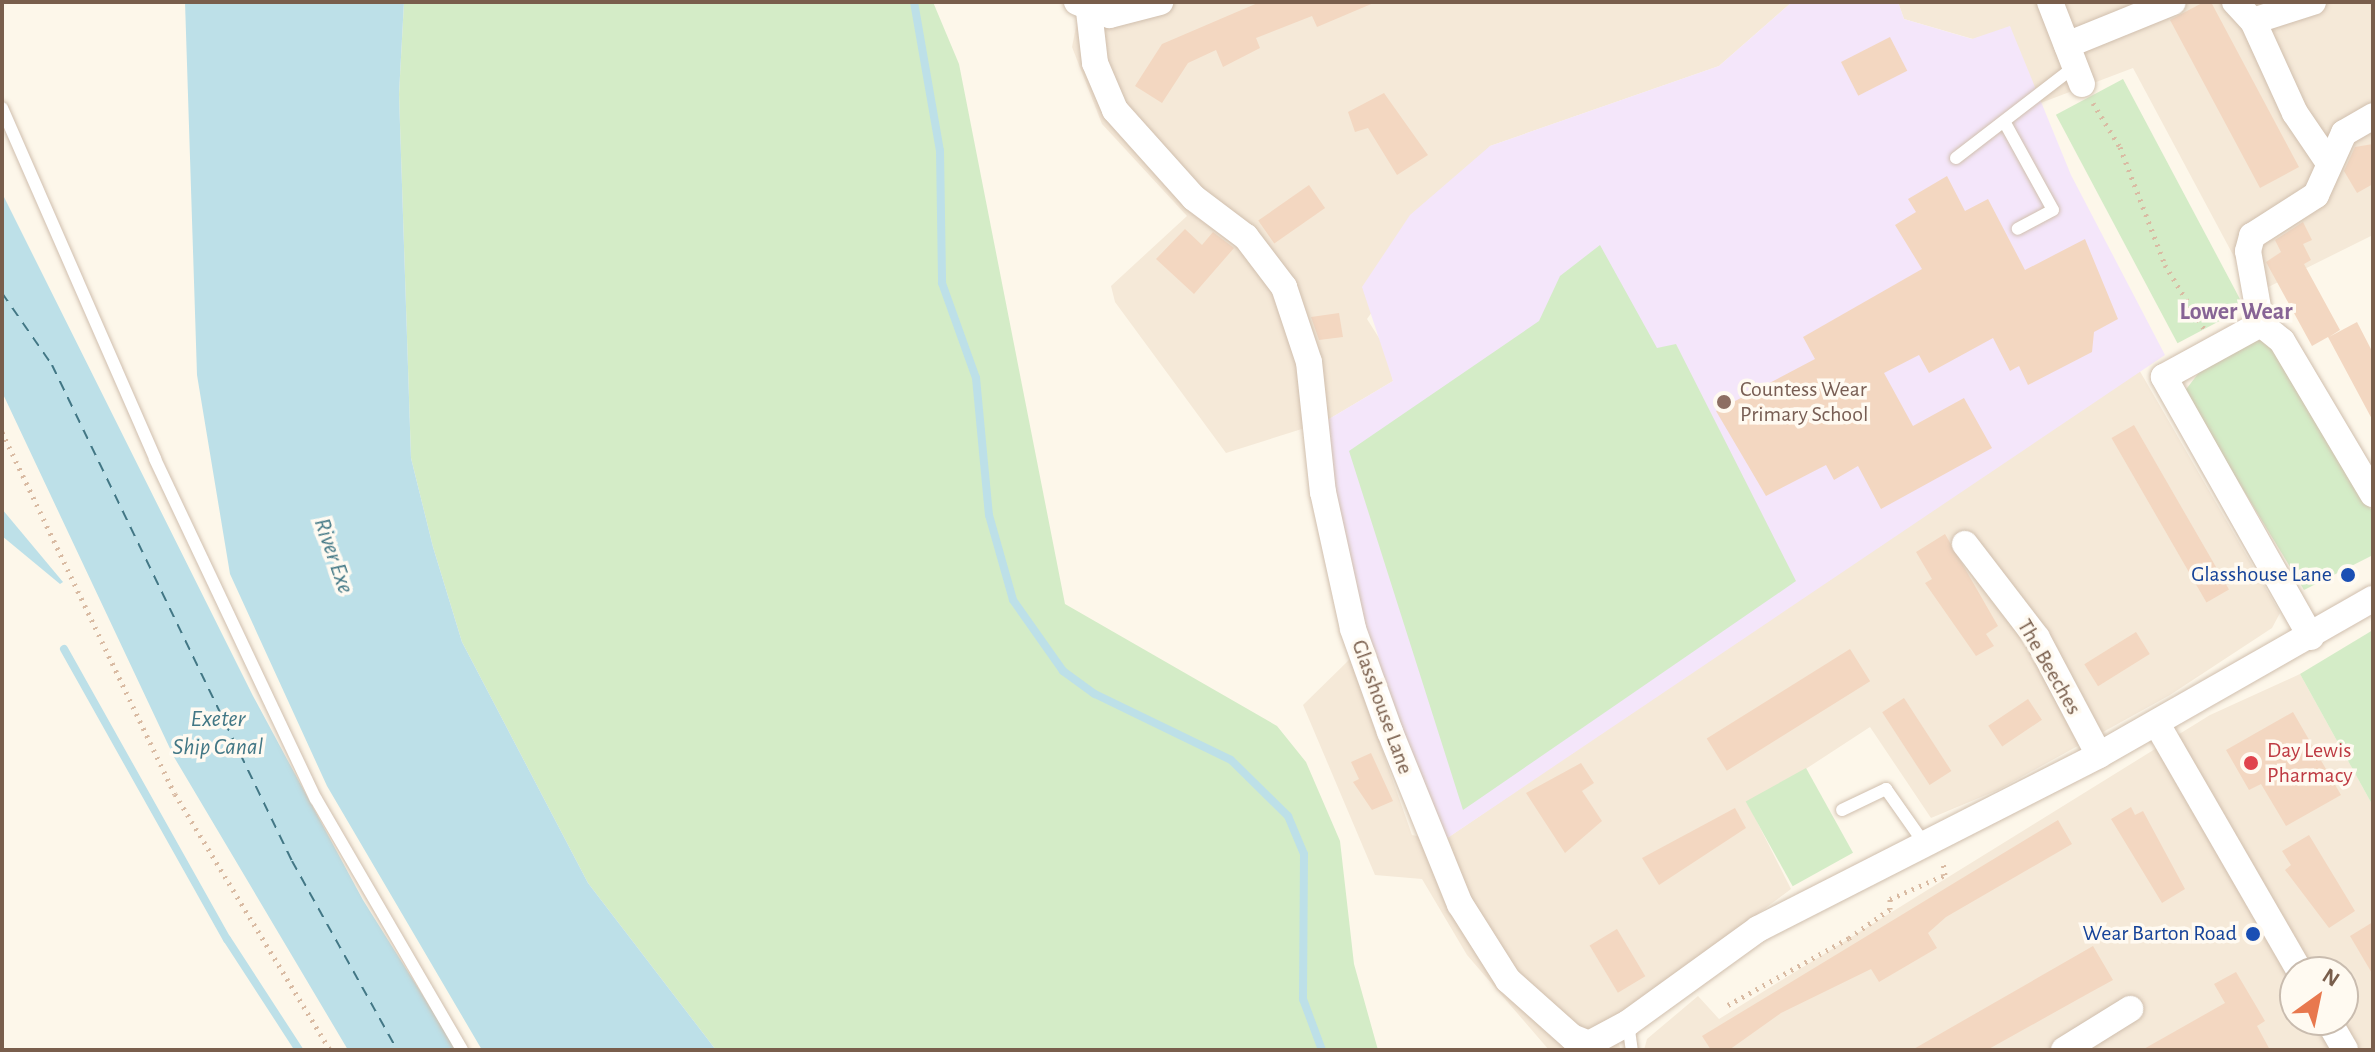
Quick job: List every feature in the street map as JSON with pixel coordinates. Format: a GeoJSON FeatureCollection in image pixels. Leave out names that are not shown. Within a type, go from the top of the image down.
{"type":"FeatureCollection","features":[{"type":"Feature","properties":{"kind":"street"},"geometry":{"type":"LineString","coordinates":[[1083,6],[1110,15],[1160,2]]}},
{"type":"Feature","properties":{"kind":"street"},"geometry":{"type":"LineString","coordinates":[[2050,2],[2074,66],[2173,2]]}},
{"type":"Feature","properties":{"kind":"street"},"geometry":{"type":"LineString","coordinates":[[2313,2],[2244,11],[2295,113],[2329,163]]}},
{"type":"Feature","properties":{"kind":"street","name":"Glasshouse Lane"},"geometry":{"type":"LineString","coordinates":[[1083,6],[1095,63],[1115,110],[1194,198],[1246,237],[1284,287],[1309,362],[1323,492],[1353,629],[1390,732],[1460,904],[1508,980],[1556,1027],[1589,1044],[1628,1023],[1758,929],[1933,842],[2157,724],[2373,599]]}},
{"type":"Feature","properties":{"kind":"street"},"geometry":{"type":"LineString","coordinates":[[2373,116],[2344,133],[2316,195],[2252,236],[2248,251],[2261,324],[2282,341],[2373,494]]}},
{"type":"Feature","properties":{"kind":"street"},"geometry":{"type":"LineString","coordinates":[[2261,324],[2164,377],[2311,637]]}},
{"type":"Feature","properties":{"kind":"street","name":"The Beeches"},"geometry":{"type":"LineString","coordinates":[[1965,544],[2037,638],[2099,755]]}},
{"type":"Feature","properties":{"kind":"street"},"geometry":{"type":"LineString","coordinates":[[2157,724],[2291,956]]}},
{"type":"Feature","properties":{"kind":"street"},"geometry":{"type":"LineString","coordinates":[[2064,1050],[2130,1009]]}},
{"type":"Feature","properties":{"kind":"lane"},"geometry":{"type":"LineString","coordinates":[[1956,158],[2005,123],[2074,66]]}},
{"type":"Feature","properties":{"kind":"lane"},"geometry":{"type":"LineString","coordinates":[[2,108],[155,459],[316,799],[462,1050]]}},
{"type":"Feature","properties":{"kind":"lane"},"geometry":{"type":"LineString","coordinates":[[2005,123],[2053,210],[2018,229]]}},
{"type":"Feature","properties":{"kind":"lane"},"geometry":{"type":"LineString","coordinates":[[1842,810],[1886,789],[1933,842]]}},
{"type":"Feature","properties":{"kind":"lane"},"geometry":{"type":"LineString","coordinates":[[1628,1023],[1632,1050]]}},
{"type":"Feature","properties":{"kind":"path"},"geometry":{"type":"LineString","coordinates":[[2074,66],[2120,147],[2171,276],[2217,347]]}},
{"type":"Feature","properties":{"kind":"path"},"geometry":{"type":"LineString","coordinates":[[2,432],[175,794],[330,1050]]}},
{"type":"Feature","properties":{"kind":"path"},"geometry":{"type":"LineString","coordinates":[[1728,1005],[1849,938],[1890,909],[1890,899],[1945,875],[1933,842]]}},
{"type":"Feature","properties":{"kind":"shaded area"},"geometry":{"type":"Polygon","coordinates":[[[1081,2],[1792,2],[1719,66],[1490,146],[1367,319],[1386,349],[1393,381],[1324,422],[1226,453],[1115,302],[1111,286],[1187,216],[1102,124],[1072,47],[1081,2]]]}},
{"type":"Feature","properties":{"kind":"shaded area","name":"Countess Wear Primary School"},"geometry":{"type":"Polygon","coordinates":[[[1792,2],[1898,2],[1904,19],[1972,39],[2010,26],[2071,175],[2165,355],[1443,841],[1351,596],[1324,422],[1393,381],[1362,287],[1410,215],[1490,146],[1719,66],[1792,2]]]}},
{"type":"Feature","properties":{"kind":"shaded area"},"geometry":{"type":"Polygon","coordinates":[[[1898,2],[2373,2],[2373,235],[2254,294],[2133,68],[2038,104],[2010,27],[1973,39],[1904,19],[1898,2]]]}},
{"type":"Feature","properties":{"kind":"shaded area"},"geometry":{"type":"Polygon","coordinates":[[[2138,368],[2280,613],[2272,628],[2170,695],[1998,790],[1931,818],[1870,727],[1749,806],[1791,889],[1611,1023],[1621,1050],[1549,1050],[1467,955],[1422,879],[1375,875],[1303,705],[1350,659],[1412,835],[1443,841],[2138,368]]]}},
{"type":"Feature","properties":{"kind":"shaded area"},"geometry":{"type":"Polygon","coordinates":[[[2300,674],[2373,806],[2373,1050],[1644,1050],[1647,1039],[1698,996],[1719,1019],[2210,715],[2300,674]]]}},
{"type":"Feature","properties":{"kind":"green space"},"geometry":{"type":"Polygon","coordinates":[[[404,2],[933,2],[959,64],[1065,604],[1277,726],[1306,762],[1340,841],[1354,964],[1378,1050],[716,1050],[588,883],[462,642],[433,547],[411,458],[399,94],[404,2]]]}},
{"type":"Feature","properties":{"kind":"green space"},"geometry":{"type":"Polygon","coordinates":[[[2123,79],[2245,308],[2177,343],[2056,115],[2123,79]]]}},
{"type":"Feature","properties":{"kind":"green space"},"geometry":{"type":"Polygon","coordinates":[[[1600,245],[1657,348],[1676,344],[1796,581],[1463,810],[1349,451],[1539,321],[1560,276],[1600,245]]]}},
{"type":"Feature","properties":{"kind":"green space"},"geometry":{"type":"Polygon","coordinates":[[[2252,339],[2274,342],[2373,513],[2373,555],[2304,590],[2184,392],[2204,366],[2252,339]]]}},
{"type":"Feature","properties":{"kind":"green space"},"geometry":{"type":"Polygon","coordinates":[[[2373,630],[2373,806],[2300,674],[2373,630]]]}},
{"type":"Feature","properties":{"kind":"green space"},"geometry":{"type":"Polygon","coordinates":[[[1806,768],[1853,853],[1793,886],[1746,801],[1806,768]]]}},
{"type":"Feature","properties":{"kind":"water","name":"River Exe"},"geometry":{"type":"Polygon","coordinates":[[[185,2],[404,2],[399,94],[411,458],[433,547],[462,642],[588,883],[716,1050],[482,1050],[327,786],[230,574],[197,375],[185,2]]]}},
{"type":"Feature","properties":{"kind":"water","name":"Exeter Ship Canal"},"geometry":{"type":"Polygon","coordinates":[[[2,193],[253,696],[363,900],[457,1050],[348,1050],[174,757],[2,392],[2,193]]]}},
{"type":"Feature","properties":{"kind":"water"},"geometry":{"type":"Polygon","coordinates":[[[2,509],[63,582],[60,584],[2,536],[2,509]]]}},
{"type":"Feature","properties":{"kind":"building"},"geometry":{"type":"Polygon","coordinates":[[[1260,2],[1376,2],[1317,27],[1312,16],[1256,38],[1260,48],[1223,67],[1216,50],[1188,63],[1162,103],[1135,86],[1162,44],[1260,2]]]}},
{"type":"Feature","properties":{"kind":"building"},"geometry":{"type":"Polygon","coordinates":[[[2204,2],[2211,2],[2299,167],[2260,188],[2170,20],[2204,2]]]}},
{"type":"Feature","properties":{"kind":"building"},"geometry":{"type":"Polygon","coordinates":[[[1890,37],[1907,71],[1858,96],[1841,62],[1890,37]]]}},
{"type":"Feature","properties":{"kind":"building"},"geometry":{"type":"Polygon","coordinates":[[[1384,93],[1428,155],[1397,175],[1368,128],[1355,132],[1348,112],[1384,93]]]}},
{"type":"Feature","properties":{"kind":"building"},"geometry":{"type":"Polygon","coordinates":[[[2373,144],[2373,184],[2357,193],[2344,171],[2355,147],[2373,144]]]}},
{"type":"Feature","properties":{"kind":"building"},"geometry":{"type":"Polygon","coordinates":[[[1947,176],[1965,211],[1988,199],[2025,270],[2085,239],[2118,319],[2094,332],[2092,352],[2028,385],[2019,366],[2010,371],[1993,338],[1929,373],[1919,355],[1884,373],[1913,426],[1964,398],[1992,448],[1881,509],[1858,466],[1834,480],[1826,465],[1766,496],[1716,411],[1815,359],[1803,337],[1922,269],[1895,225],[1916,212],[1908,199],[1947,176]]]}},
{"type":"Feature","properties":{"kind":"building"},"geometry":{"type":"Polygon","coordinates":[[[1309,185],[1325,208],[1274,243],[1258,221],[1309,185]]]}},
{"type":"Feature","properties":{"kind":"building"},"geometry":{"type":"Polygon","coordinates":[[[2303,222],[2312,240],[2303,244],[2311,260],[2304,264],[2340,330],[2329,337],[2357,322],[2373,353],[2373,421],[2328,337],[2312,346],[2266,262],[2281,252],[2275,240],[2303,222]]]}},
{"type":"Feature","properties":{"kind":"building"},"geometry":{"type":"Polygon","coordinates":[[[1185,229],[1202,245],[1213,232],[1234,248],[1194,294],[1156,259],[1185,229]]]}},
{"type":"Feature","properties":{"kind":"building"},"geometry":{"type":"Polygon","coordinates":[[[1339,313],[1343,337],[1319,340],[1311,317],[1339,313]]]}},
{"type":"Feature","properties":{"kind":"building"},"geometry":{"type":"Polygon","coordinates":[[[2134,425],[2229,590],[2206,603],[2111,438],[2134,425]]]}},
{"type":"Feature","properties":{"kind":"building"},"geometry":{"type":"Polygon","coordinates":[[[1945,534],[1998,626],[1986,634],[1994,646],[1976,656],[1925,583],[1932,579],[1916,552],[1945,534]]]}},
{"type":"Feature","properties":{"kind":"building"},"geometry":{"type":"Polygon","coordinates":[[[2136,632],[2150,654],[2098,686],[2084,664],[2136,632]]]}},
{"type":"Feature","properties":{"kind":"building"},"geometry":{"type":"Polygon","coordinates":[[[1850,649],[1870,681],[1727,771],[1707,739],[1850,649]]]}},
{"type":"Feature","properties":{"kind":"building"},"geometry":{"type":"Polygon","coordinates":[[[1904,698],[1951,771],[1930,785],[1882,712],[1904,698]]]}},
{"type":"Feature","properties":{"kind":"building"},"geometry":{"type":"Polygon","coordinates":[[[2028,699],[2042,720],[2002,747],[1988,726],[2028,699]]]}},
{"type":"Feature","properties":{"kind":"building"},"geometry":{"type":"Polygon","coordinates":[[[2293,712],[2341,795],[2286,826],[2261,784],[2249,790],[2226,750],[2293,712]]]}},
{"type":"Feature","properties":{"kind":"building"},"geometry":{"type":"Polygon","coordinates":[[[1371,753],[1393,801],[1372,810],[1353,782],[1359,779],[1351,762],[1371,753]]]}},
{"type":"Feature","properties":{"kind":"building"},"geometry":{"type":"Polygon","coordinates":[[[1581,763],[1594,783],[1582,791],[1602,821],[1565,853],[1526,793],[1581,763]]]}},
{"type":"Feature","properties":{"kind":"building"},"geometry":{"type":"Polygon","coordinates":[[[2131,807],[2135,815],[2143,811],[2185,889],[2162,903],[2111,819],[2131,807]]]}},
{"type":"Feature","properties":{"kind":"building"},"geometry":{"type":"Polygon","coordinates":[[[1735,808],[1746,828],[1659,885],[1642,858],[1735,808]]]}},
{"type":"Feature","properties":{"kind":"building"},"geometry":{"type":"Polygon","coordinates":[[[2058,820],[2072,844],[1946,917],[1928,933],[1937,948],[1879,982],[1871,969],[1781,1013],[1729,1050],[1711,1050],[1702,1036],[2058,820]]]}},
{"type":"Feature","properties":{"kind":"building"},"geometry":{"type":"Polygon","coordinates":[[[2309,835],[2355,911],[2329,928],[2285,870],[2291,865],[2282,851],[2309,835]]]}},
{"type":"Feature","properties":{"kind":"building"},"geometry":{"type":"Polygon","coordinates":[[[2373,922],[2373,975],[2350,936],[2373,922]]]}},
{"type":"Feature","properties":{"kind":"building"},"geometry":{"type":"Polygon","coordinates":[[[1617,929],[1645,976],[1618,993],[1590,945],[1617,929]]]}},
{"type":"Feature","properties":{"kind":"building"},"geometry":{"type":"Polygon","coordinates":[[[2093,946],[2113,980],[1987,1050],[1912,1050],[2093,946]]]}},
{"type":"Feature","properties":{"kind":"building"},"geometry":{"type":"Polygon","coordinates":[[[2236,972],[2265,1021],[2257,1026],[2270,1050],[2142,1050],[2225,1003],[2214,984],[2236,972]]]}},
{"type":"Feature","properties":{"kind":"waterway"},"geometry":{"type":"LineString","coordinates":[[914,2],[940,151],[942,283],[976,378],[989,515],[1013,600],[1063,671],[1095,694],[1231,760],[1288,816],[1304,854],[1303,999],[1322,1050]]}},
{"type":"Feature","properties":{"kind":"waterway"},"geometry":{"type":"LineString","coordinates":[[64,649],[227,939],[299,1050]]}},
{"type":"Feature","properties":{"kind":"ferry route"},"geometry":{"type":"LineString","coordinates":[[2,293],[52,365],[292,861],[397,1050]]}},
{"type":"Feature","properties":{"kind":"place","name":"Countess Wear Primary School"},"geometry":{"type":"Point","coordinates":[1724,402]}},
{"type":"Feature","properties":{"kind":"place","name":"Glasshouse Lane"},"geometry":{"type":"Point","coordinates":[2348,575]}},
{"type":"Feature","properties":{"kind":"place","name":"Day Lewis Pharmacy"},"geometry":{"type":"Point","coordinates":[2251,763]}},
{"type":"Feature","properties":{"kind":"place","name":"Wear Barton Road"},"geometry":{"type":"Point","coordinates":[2253,934]}},
{"type":"Feature","properties":{"kind":"district","name":"Lower Wear"},"geometry":{"type":"Point","coordinates":[2236,313]}}]}
